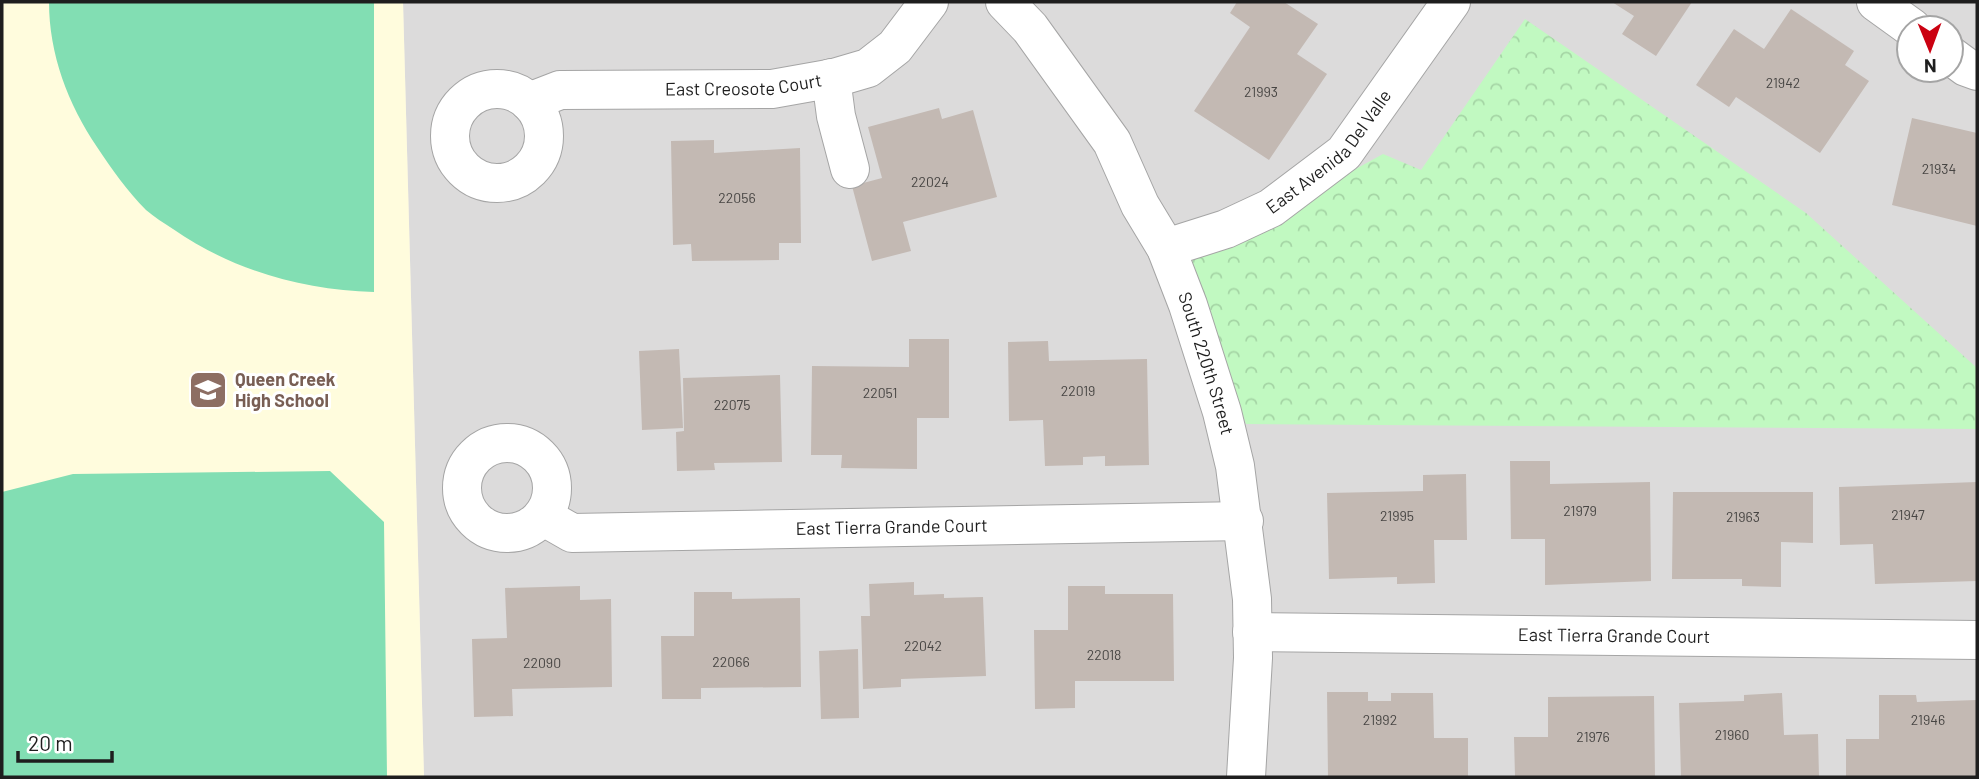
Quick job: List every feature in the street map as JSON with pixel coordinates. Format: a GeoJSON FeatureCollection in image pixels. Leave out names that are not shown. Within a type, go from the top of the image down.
{"type":"FeatureCollection","features":[{"type":"Feature","properties":{"kind":"street","name":"East Creosote Court"},"geometry":{"type":"LineString","coordinates":[[529,102],[560,90],[772,89],[831,78],[868,68],[895,47],[929,2]]}},
{"type":"Feature","properties":{"kind":"street","name":"South 220th Street"},"geometry":{"type":"LineString","coordinates":[[1005,2],[1030,28],[1112,142],[1140,205],[1166,248],[1188,304],[1223,412],[1244,521],[1252,599],[1246,777]]}},
{"type":"Feature","properties":{"kind":"street","name":"East Avenida Del Valle"},"geometry":{"type":"LineString","coordinates":[[1166,248],[1226,229],[1271,208],[1344,153],[1451,2]]}},
{"type":"Feature","properties":{"kind":"street"},"geometry":{"type":"LineString","coordinates":[[1876,2],[1895,16]]}},
{"type":"Feature","properties":{"kind":"street"},"geometry":{"type":"LineString","coordinates":[[831,78],[836,116],[850,169]]}},
{"type":"Feature","properties":{"kind":"street","name":"East Tierra Grande Court"},"geometry":{"type":"LineString","coordinates":[[544,517],[572,533],[1244,521]]}},
{"type":"Feature","properties":{"kind":"street","name":"East Tierra Grande Court"},"geometry":{"type":"LineString","coordinates":[[1252,632],[1977,640]]}},
{"type":"Feature","properties":{"kind":"shaded area","name":"Queen Creek High School"},"geometry":{"type":"Polygon","coordinates":[[[2,2],[403,2],[424,777],[2,777],[2,2]]]}},
{"type":"Feature","properties":{"kind":"shaded area"},"geometry":{"type":"Polygon","coordinates":[[[403,2],[1977,2],[1977,777],[424,777],[403,2]]]}},
{"type":"Feature","properties":{"kind":"green space"},"geometry":{"type":"Polygon","coordinates":[[[49,2],[374,2],[374,292],[321,287],[269,275],[219,256],[146,210],[108,163],[77,114],[62,78],[52,41],[49,2]]]}},
{"type":"Feature","properties":{"kind":"green space"},"geometry":{"type":"Polygon","coordinates":[[[1525,19],[1806,213],[1977,368],[1977,429],[1246,424],[1186,262],[1383,154],[1421,170],[1525,19]]]}},
{"type":"Feature","properties":{"kind":"green space"},"geometry":{"type":"Polygon","coordinates":[[[330,471],[384,522],[387,777],[2,777],[2,492],[73,474],[330,471]]]}},
{"type":"Feature","properties":{"kind":"building"},"geometry":{"type":"Polygon","coordinates":[[[1237,2],[1284,2],[1318,24],[1297,54],[1327,74],[1269,160],[1194,111],[1250,27],[1230,13],[1237,2]]]}},
{"type":"Feature","properties":{"kind":"building"},"geometry":{"type":"Polygon","coordinates":[[[1612,2],[1692,2],[1656,56],[1622,34],[1634,16],[1612,2]]]}},
{"type":"Feature","properties":{"kind":"building"},"geometry":{"type":"Polygon","coordinates":[[[1791,9],[1854,51],[1845,65],[1869,81],[1820,153],[1736,97],[1729,107],[1696,85],[1734,29],[1764,49],[1791,9]]]}},
{"type":"Feature","properties":{"kind":"building"},"geometry":{"type":"Polygon","coordinates":[[[939,108],[942,119],[973,110],[997,197],[903,222],[911,251],[872,261],[852,186],[882,178],[868,127],[939,108]]]}},
{"type":"Feature","properties":{"kind":"building"},"geometry":{"type":"Polygon","coordinates":[[[1912,118],[1977,133],[1977,226],[1892,205],[1912,118]]]}},
{"type":"Feature","properties":{"kind":"building"},"geometry":{"type":"Polygon","coordinates":[[[714,140],[714,153],[800,148],[801,243],[779,243],[779,260],[692,261],[691,244],[673,245],[671,141],[714,140]]]}},
{"type":"Feature","properties":{"kind":"building"},"geometry":{"type":"Polygon","coordinates":[[[909,339],[949,339],[949,418],[917,418],[917,469],[841,468],[842,455],[811,455],[812,366],[909,367],[909,339]]]}},
{"type":"Feature","properties":{"kind":"building"},"geometry":{"type":"Polygon","coordinates":[[[1048,341],[1049,361],[1147,359],[1149,465],[1105,466],[1105,456],[1083,457],[1083,465],[1045,466],[1043,420],[1009,421],[1008,342],[1048,341]]]}},
{"type":"Feature","properties":{"kind":"building"},"geometry":{"type":"Polygon","coordinates":[[[679,349],[683,428],[642,430],[639,351],[679,349]]]}},
{"type":"Feature","properties":{"kind":"building"},"geometry":{"type":"Polygon","coordinates":[[[780,375],[782,462],[714,463],[715,470],[677,471],[676,432],[684,431],[683,378],[780,375]]]}},
{"type":"Feature","properties":{"kind":"building"},"geometry":{"type":"Polygon","coordinates":[[[1510,461],[1550,461],[1550,484],[1650,482],[1651,581],[1545,585],[1545,539],[1511,539],[1510,461]]]}},
{"type":"Feature","properties":{"kind":"building"},"geometry":{"type":"Polygon","coordinates":[[[1466,474],[1467,540],[1434,540],[1435,583],[1397,584],[1397,577],[1329,579],[1327,493],[1423,491],[1423,475],[1466,474]]]}},
{"type":"Feature","properties":{"kind":"building"},"geometry":{"type":"Polygon","coordinates":[[[1977,482],[1977,581],[1875,584],[1873,544],[1840,545],[1839,487],[1977,482]]]}},
{"type":"Feature","properties":{"kind":"building"},"geometry":{"type":"Polygon","coordinates":[[[1673,492],[1813,492],[1813,543],[1781,542],[1781,587],[1742,586],[1742,579],[1672,579],[1673,492]]]}},
{"type":"Feature","properties":{"kind":"building"},"geometry":{"type":"Polygon","coordinates":[[[914,582],[914,595],[944,594],[944,598],[983,597],[986,676],[901,679],[901,687],[863,689],[861,616],[870,616],[869,584],[914,582]]]}},
{"type":"Feature","properties":{"kind":"building"},"geometry":{"type":"Polygon","coordinates":[[[580,586],[580,600],[611,599],[612,687],[512,689],[513,716],[474,717],[472,639],[507,638],[505,588],[580,586]]]}},
{"type":"Feature","properties":{"kind":"building"},"geometry":{"type":"Polygon","coordinates":[[[1068,586],[1105,586],[1105,594],[1173,594],[1174,681],[1075,681],[1075,708],[1035,709],[1034,630],[1068,630],[1068,586]]]}},
{"type":"Feature","properties":{"kind":"building"},"geometry":{"type":"Polygon","coordinates":[[[694,592],[732,592],[732,599],[800,598],[801,687],[701,688],[701,699],[662,699],[661,636],[694,636],[694,592]]]}},
{"type":"Feature","properties":{"kind":"building"},"geometry":{"type":"Polygon","coordinates":[[[858,649],[859,718],[821,719],[819,651],[858,649]]]}},
{"type":"Feature","properties":{"kind":"building"},"geometry":{"type":"Polygon","coordinates":[[[1327,692],[1368,692],[1368,701],[1391,701],[1391,693],[1433,693],[1434,738],[1468,738],[1468,777],[1328,777],[1327,692]]]}},
{"type":"Feature","properties":{"kind":"building"},"geometry":{"type":"Polygon","coordinates":[[[1782,693],[1784,735],[1818,734],[1819,777],[1681,777],[1679,703],[1744,701],[1744,695],[1782,693]]]}},
{"type":"Feature","properties":{"kind":"building"},"geometry":{"type":"Polygon","coordinates":[[[1879,695],[1916,695],[1917,702],[1977,700],[1977,777],[1846,777],[1846,739],[1879,739],[1879,695]]]}},
{"type":"Feature","properties":{"kind":"building"},"geometry":{"type":"Polygon","coordinates":[[[1654,696],[1655,777],[1515,777],[1514,737],[1548,737],[1548,697],[1654,696]]]}},
{"type":"Feature","properties":{"kind":"place","name":"Queen Creek High School"},"geometry":{"type":"Point","coordinates":[208,390]}}]}
